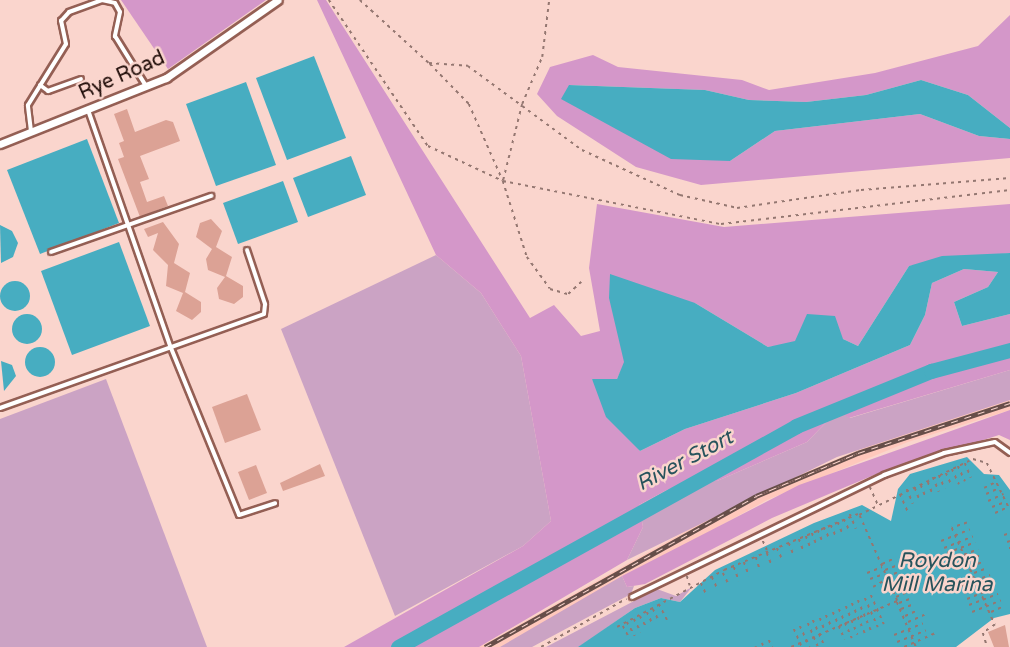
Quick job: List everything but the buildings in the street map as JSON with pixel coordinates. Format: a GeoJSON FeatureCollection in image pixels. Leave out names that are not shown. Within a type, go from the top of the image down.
{"type":"FeatureCollection","features":[{"type":"Feature","properties":{"kind":"street","name":"Rye Road"},"geometry":{"type":"LineString","coordinates":[[0,144],[146,86],[278,0]]}},
{"type":"Feature","properties":{"kind":"lane"},"geometry":{"type":"LineString","coordinates":[[31,132],[26,119],[39,85],[66,44],[60,21],[102,0],[116,3],[120,12],[115,36],[146,86]]}},
{"type":"Feature","properties":{"kind":"lane"},"geometry":{"type":"LineString","coordinates":[[39,85],[48,91],[81,79]]}},
{"type":"Feature","properties":{"kind":"lane"},"geometry":{"type":"LineString","coordinates":[[87,109],[130,225],[171,348],[239,515],[275,503]]}},
{"type":"Feature","properties":{"kind":"lane"},"geometry":{"type":"LineString","coordinates":[[51,252],[211,196]]}},
{"type":"Feature","properties":{"kind":"lane"},"geometry":{"type":"LineString","coordinates":[[0,408],[264,314],[266,304],[247,250]]}},
{"type":"Feature","properties":{"kind":"lane"},"geometry":{"type":"LineString","coordinates":[[632,597],[760,532],[944,453],[995,442],[1010,453]]}},
{"type":"Feature","properties":{"kind":"path"},"geometry":{"type":"LineString","coordinates":[[328,0],[428,146],[503,181],[721,224],[1010,190]]}},
{"type":"Feature","properties":{"kind":"path"},"geometry":{"type":"LineString","coordinates":[[360,0],[429,63],[469,104],[503,181],[527,257],[550,289],[567,294],[581,282]]}},
{"type":"Feature","properties":{"kind":"path"},"geometry":{"type":"LineString","coordinates":[[503,181],[522,104],[544,49],[549,0]]}},
{"type":"Feature","properties":{"kind":"path"},"geometry":{"type":"LineString","coordinates":[[429,63],[468,66],[582,150],[630,174],[680,195],[737,208],[861,190],[1010,178]]}},
{"type":"Feature","properties":{"kind":"path"},"geometry":{"type":"LineString","coordinates":[[965,463],[971,478]]}},
{"type":"Feature","properties":{"kind":"path"},"geometry":{"type":"LineString","coordinates":[[858,515],[907,489],[965,463],[987,463],[1009,508],[995,513]]}},
{"type":"Feature","properties":{"kind":"path"},"geometry":{"type":"LineString","coordinates":[[958,466],[965,481]]}},
{"type":"Feature","properties":{"kind":"path"},"geometry":{"type":"LineString","coordinates":[[952,469],[959,484]]}},
{"type":"Feature","properties":{"kind":"path"},"geometry":{"type":"LineString","coordinates":[[946,472],[952,486]]}},
{"type":"Feature","properties":{"kind":"path"},"geometry":{"type":"LineString","coordinates":[[939,475],[945,489]]}},
{"type":"Feature","properties":{"kind":"path"},"geometry":{"type":"LineString","coordinates":[[933,477],[939,492]]}},
{"type":"Feature","properties":{"kind":"path"},"geometry":{"type":"LineString","coordinates":[[927,480],[933,495]]}},
{"type":"Feature","properties":{"kind":"path"},"geometry":{"type":"LineString","coordinates":[[984,488],[997,481]]}},
{"type":"Feature","properties":{"kind":"path"},"geometry":{"type":"LineString","coordinates":[[920,483],[926,498]]}},
{"type":"Feature","properties":{"kind":"path"},"geometry":{"type":"LineString","coordinates":[[869,484],[878,506]]}},
{"type":"Feature","properties":{"kind":"path"},"geometry":{"type":"LineString","coordinates":[[914,486],[920,501]]}},
{"type":"Feature","properties":{"kind":"path"},"geometry":{"type":"LineString","coordinates":[[986,494],[1000,487]]}},
{"type":"Feature","properties":{"kind":"path"},"geometry":{"type":"LineString","coordinates":[[907,489],[913,504]]}},
{"type":"Feature","properties":{"kind":"path"},"geometry":{"type":"LineString","coordinates":[[900,493],[908,512]]}},
{"type":"Feature","properties":{"kind":"path"},"geometry":{"type":"LineString","coordinates":[[988,501],[1003,494]]}},
{"type":"Feature","properties":{"kind":"path"},"geometry":{"type":"LineString","coordinates":[[992,507],[1006,501]]}},
{"type":"Feature","properties":{"kind":"path"},"geometry":{"type":"LineString","coordinates":[[617,627],[722,571],[857,511],[916,647]]}},
{"type":"Feature","properties":{"kind":"path"},"geometry":{"type":"LineString","coordinates":[[850,514],[856,529]]}},
{"type":"Feature","properties":{"kind":"path"},"geometry":{"type":"LineString","coordinates":[[844,517],[850,532]]}},
{"type":"Feature","properties":{"kind":"path"},"geometry":{"type":"LineString","coordinates":[[837,520],[843,535]]}},
{"type":"Feature","properties":{"kind":"path"},"geometry":{"type":"LineString","coordinates":[[830,523],[836,537]]}},
{"type":"Feature","properties":{"kind":"path"},"geometry":{"type":"LineString","coordinates":[[967,523],[952,528],[995,625],[982,633],[987,647]]}},
{"type":"Feature","properties":{"kind":"path"},"geometry":{"type":"LineString","coordinates":[[824,526],[830,540]]}},
{"type":"Feature","properties":{"kind":"path"},"geometry":{"type":"LineString","coordinates":[[818,529],[824,543]]}},
{"type":"Feature","properties":{"kind":"path"},"geometry":{"type":"LineString","coordinates":[[941,541],[970,529]]}},
{"type":"Feature","properties":{"kind":"path"},"geometry":{"type":"LineString","coordinates":[[811,531],[817,546]]}},
{"type":"Feature","properties":{"kind":"path"},"geometry":{"type":"LineString","coordinates":[[760,532],[772,566]]}},
{"type":"Feature","properties":{"kind":"path"},"geometry":{"type":"LineString","coordinates":[[1004,536],[1010,533]]}},
{"type":"Feature","properties":{"kind":"path"},"geometry":{"type":"LineString","coordinates":[[805,534],[811,549]]}},
{"type":"Feature","properties":{"kind":"path"},"geometry":{"type":"LineString","coordinates":[[944,548],[973,536]]}},
{"type":"Feature","properties":{"kind":"path"},"geometry":{"type":"LineString","coordinates":[[798,537],[804,552]]}},
{"type":"Feature","properties":{"kind":"path"},"geometry":{"type":"LineString","coordinates":[[788,542],[794,556]]}},
{"type":"Feature","properties":{"kind":"path"},"geometry":{"type":"LineString","coordinates":[[947,553],[975,542]]}},
{"type":"Feature","properties":{"kind":"path"},"geometry":{"type":"LineString","coordinates":[[777,547],[783,561]]}},
{"type":"Feature","properties":{"kind":"path"},"geometry":{"type":"LineString","coordinates":[[950,560],[978,549]]}},
{"type":"Feature","properties":{"kind":"path"},"geometry":{"type":"LineString","coordinates":[[967,561],[981,555]]}},
{"type":"Feature","properties":{"kind":"path"},"geometry":{"type":"LineString","coordinates":[[755,556],[760,570]]}},
{"type":"Feature","properties":{"kind":"path"},"geometry":{"type":"LineString","coordinates":[[867,573],[895,558]]}},
{"type":"Feature","properties":{"kind":"path"},"geometry":{"type":"LineString","coordinates":[[744,561],[749,576]]}},
{"type":"Feature","properties":{"kind":"path"},"geometry":{"type":"LineString","coordinates":[[970,567],[984,561]]}},
{"type":"Feature","properties":{"kind":"path"},"geometry":{"type":"LineString","coordinates":[[870,579],[898,565]]}},
{"type":"Feature","properties":{"kind":"path"},"geometry":{"type":"LineString","coordinates":[[733,566],[739,581]]}},
{"type":"Feature","properties":{"kind":"path"},"geometry":{"type":"LineString","coordinates":[[972,574],[987,568]]}},
{"type":"Feature","properties":{"kind":"path"},"geometry":{"type":"LineString","coordinates":[[685,571],[691,587]]}},
{"type":"Feature","properties":{"kind":"path"},"geometry":{"type":"LineString","coordinates":[[722,571],[729,585]]}},
{"type":"Feature","properties":{"kind":"path"},"geometry":{"type":"LineString","coordinates":[[873,586],[900,571]]}},
{"type":"Feature","properties":{"kind":"path"},"geometry":{"type":"LineString","coordinates":[[961,586],[990,575]]}},
{"type":"Feature","properties":{"kind":"path"},"geometry":{"type":"LineString","coordinates":[[712,576],[718,590]]}},
{"type":"Feature","properties":{"kind":"path"},"geometry":{"type":"LineString","coordinates":[[964,593],[993,581]]}},
{"type":"Feature","properties":{"kind":"path"},"geometry":{"type":"LineString","coordinates":[[700,582],[707,596]]}},
{"type":"Feature","properties":{"kind":"path"},"geometry":{"type":"LineString","coordinates":[[892,591],[906,584]]}},
{"type":"Feature","properties":{"kind":"path"},"geometry":{"type":"LineString","coordinates":[[967,599],[995,587]]}},
{"type":"Feature","properties":{"kind":"path"},"geometry":{"type":"LineString","coordinates":[[895,597],[909,591]]}},
{"type":"Feature","properties":{"kind":"path"},"geometry":{"type":"LineString","coordinates":[[969,605],[998,594]]}},
{"type":"Feature","properties":{"kind":"path"},"geometry":{"type":"LineString","coordinates":[[871,595],[884,624]]}},
{"type":"Feature","properties":{"kind":"path"},"geometry":{"type":"LineString","coordinates":[[541,647],[632,597]]}},
{"type":"Feature","properties":{"kind":"path"},"geometry":{"type":"LineString","coordinates":[[865,597],[878,627]]}},
{"type":"Feature","properties":{"kind":"path"},"geometry":{"type":"LineString","coordinates":[[793,646],[871,612],[912,598]]}},
{"type":"Feature","properties":{"kind":"path"},"geometry":{"type":"LineString","coordinates":[[858,600],[871,630]]}},
{"type":"Feature","properties":{"kind":"path"},"geometry":{"type":"LineString","coordinates":[[972,612],[1001,600]]}},
{"type":"Feature","properties":{"kind":"path"},"geometry":{"type":"LineString","coordinates":[[852,603],[865,633]]}},
{"type":"Feature","properties":{"kind":"path"},"geometry":{"type":"LineString","coordinates":[[659,604],[667,620]]}},
{"type":"Feature","properties":{"kind":"path"},"geometry":{"type":"LineString","coordinates":[[900,610],[914,604]]}},
{"type":"Feature","properties":{"kind":"path"},"geometry":{"type":"LineString","coordinates":[[846,606],[858,635]]}},
{"type":"Feature","properties":{"kind":"path"},"geometry":{"type":"LineString","coordinates":[[990,613],[1004,606]]}},
{"type":"Feature","properties":{"kind":"path"},"geometry":{"type":"LineString","coordinates":[[652,608],[659,621]]}},
{"type":"Feature","properties":{"kind":"path"},"geometry":{"type":"LineString","coordinates":[[839,609],[852,638]]}},
{"type":"Feature","properties":{"kind":"path"},"geometry":{"type":"LineString","coordinates":[[903,616],[918,610]]}},
{"type":"Feature","properties":{"kind":"path"},"geometry":{"type":"LineString","coordinates":[[646,611],[653,625]]}},
{"type":"Feature","properties":{"kind":"path"},"geometry":{"type":"LineString","coordinates":[[833,612],[845,640]]}},
{"type":"Feature","properties":{"kind":"path"},"geometry":{"type":"LineString","coordinates":[[906,622],[926,614]]}},
{"type":"Feature","properties":{"kind":"path"},"geometry":{"type":"LineString","coordinates":[[640,615],[647,628]]}},
{"type":"Feature","properties":{"kind":"path"},"geometry":{"type":"LineString","coordinates":[[826,615],[832,629]]}},
{"type":"Feature","properties":{"kind":"path"},"geometry":{"type":"LineString","coordinates":[[633,618],[641,632]]}},
{"type":"Feature","properties":{"kind":"path"},"geometry":{"type":"LineString","coordinates":[[820,618],[826,632]]}},
{"type":"Feature","properties":{"kind":"path"},"geometry":{"type":"LineString","coordinates":[[813,620],[825,647]]}},
{"type":"Feature","properties":{"kind":"path"},"geometry":{"type":"LineString","coordinates":[[627,621],[635,636]]}},
{"type":"Feature","properties":{"kind":"path"},"geometry":{"type":"LineString","coordinates":[[807,623],[818,647]]}},
{"type":"Feature","properties":{"kind":"path"},"geometry":{"type":"LineString","coordinates":[[894,635],[923,623]]}},
{"type":"Feature","properties":{"kind":"path"},"geometry":{"type":"LineString","coordinates":[[622,625],[630,639]]}},
{"type":"Feature","properties":{"kind":"path"},"geometry":{"type":"LineString","coordinates":[[800,626],[810,647]]}},
{"type":"Feature","properties":{"kind":"path"},"geometry":{"type":"LineString","coordinates":[[794,629],[802,647]]}},
{"type":"Feature","properties":{"kind":"path"},"geometry":{"type":"LineString","coordinates":[[897,642],[926,630]]}},
{"type":"Feature","properties":{"kind":"path"},"geometry":{"type":"LineString","coordinates":[[903,647],[936,633]]}},
{"type":"Feature","properties":{"kind":"path"},"geometry":{"type":"LineString","coordinates":[[769,640],[772,647]]}},
{"type":"Feature","properties":{"kind":"path"},"geometry":{"type":"LineString","coordinates":[[762,643],[764,647]]}},
{"type":"Feature","properties":{"kind":"shaded area"},"geometry":{"type":"Polygon","coordinates":[[[121,0],[266,0],[168,69],[121,0]]]}},
{"type":"Feature","properties":{"kind":"shaded area"},"geometry":{"type":"Polygon","coordinates":[[[317,0],[326,0],[530,318],[554,305],[581,336],[600,331],[589,268],[597,204],[724,227],[1010,204],[1010,253],[909,266],[858,346],[843,339],[768,347],[695,303],[620,338],[625,362],[617,379],[592,379],[640,451],[685,429],[796,393],[910,345],[925,315],[932,283],[964,269],[998,272],[988,287],[954,302],[962,326],[1010,314],[1010,370],[849,418],[838,410],[807,442],[717,481],[694,478],[665,491],[639,505],[643,527],[627,560],[479,647],[344,647],[523,546],[551,521],[521,356],[481,293],[436,255],[317,0]]]}},
{"type":"Feature","properties":{"kind":"shaded area"},"geometry":{"type":"Polygon","coordinates":[[[1010,15],[1010,128],[968,95],[921,80],[866,95],[806,102],[749,100],[705,90],[569,85],[730,161],[775,131],[920,114],[979,136],[1010,139],[1010,158],[701,185],[636,167],[557,116],[537,94],[550,67],[593,55],[618,67],[742,80],[769,90],[875,73],[978,46],[1010,15]]]}},
{"type":"Feature","properties":{"kind":"shaded area"},"geometry":{"type":"Polygon","coordinates":[[[436,255],[481,293],[521,356],[551,521],[523,546],[395,616],[281,329],[436,255]]]}},
{"type":"Feature","properties":{"kind":"shaded area"},"geometry":{"type":"Polygon","coordinates":[[[1010,370],[1010,400],[837,457],[627,560],[643,527],[639,505],[665,491],[694,478],[717,481],[807,442],[838,410],[850,418],[1010,370]]]}},
{"type":"Feature","properties":{"kind":"shaded area"},"geometry":{"type":"Polygon","coordinates":[[[106,379],[207,647],[0,647],[0,419],[106,379]]]}},
{"type":"Feature","properties":{"kind":"shaded area"},"geometry":{"type":"Polygon","coordinates":[[[1010,400],[1010,410],[908,442],[767,500],[500,647],[479,647],[747,497],[873,444],[1010,400]]]}},
{"type":"Feature","properties":{"kind":"shaded area"},"geometry":{"type":"Polygon","coordinates":[[[1010,410],[1010,440],[999,435],[874,475],[772,518],[645,584],[627,587],[622,576],[799,485],[1010,410]]]}},
{"type":"Feature","properties":{"kind":"shaded area"},"geometry":{"type":"Polygon","coordinates":[[[622,576],[627,587],[634,586],[631,594],[532,647],[500,647],[622,576]]]}},
{"type":"Feature","properties":{"kind":"shaded area"},"geometry":{"type":"Polygon","coordinates":[[[692,587],[680,602],[661,598],[635,608],[579,647],[546,647],[657,589],[676,596],[692,587]]]}},
{"type":"Feature","properties":{"kind":"water"},"geometry":{"type":"Polygon","coordinates":[[[314,56],[346,138],[287,160],[256,78],[314,56]]]}},
{"type":"Feature","properties":{"kind":"water"},"geometry":{"type":"Polygon","coordinates":[[[921,80],[968,95],[1010,128],[1010,139],[979,136],[920,114],[775,131],[730,161],[671,159],[561,99],[569,85],[705,90],[749,100],[806,102],[866,95],[921,80]]]}},
{"type":"Feature","properties":{"kind":"water"},"geometry":{"type":"Polygon","coordinates":[[[246,82],[276,165],[216,186],[186,104],[246,82]]]}},
{"type":"Feature","properties":{"kind":"water"},"geometry":{"type":"Polygon","coordinates":[[[87,139],[119,223],[40,254],[7,170],[87,139]]]}},
{"type":"Feature","properties":{"kind":"water"},"geometry":{"type":"Polygon","coordinates":[[[351,156],[366,195],[308,217],[293,178],[351,156]]]}},
{"type":"Feature","properties":{"kind":"water"},"geometry":{"type":"Polygon","coordinates":[[[283,181],[298,222],[238,244],[223,203],[283,181]]]}},
{"type":"Feature","properties":{"kind":"water"},"geometry":{"type":"Polygon","coordinates":[[[0,225],[12,231],[18,243],[13,257],[1,263],[0,225]]]}},
{"type":"Feature","properties":{"kind":"water"},"geometry":{"type":"Polygon","coordinates":[[[119,242],[150,326],[72,355],[41,271],[119,242]]]}},
{"type":"Feature","properties":{"kind":"water"},"geometry":{"type":"Polygon","coordinates":[[[1010,253],[1010,314],[962,326],[954,302],[988,287],[998,272],[964,269],[932,283],[925,315],[910,345],[796,393],[685,429],[640,451],[606,417],[592,379],[617,379],[624,362],[609,298],[610,274],[695,303],[768,347],[795,341],[807,314],[835,316],[843,339],[858,346],[909,266],[942,256],[1010,253]]]}},
{"type":"Feature","properties":{"kind":"water"},"geometry":{"type":"Polygon","coordinates":[[[15,281],[26,285],[30,296],[26,307],[15,311],[4,307],[0,296],[4,285],[15,281]]]}},
{"type":"Feature","properties":{"kind":"water"},"geometry":{"type":"Polygon","coordinates":[[[27,314],[38,318],[42,329],[38,340],[27,344],[16,340],[12,329],[16,318],[27,314]]]}},
{"type":"Feature","properties":{"kind":"water"},"geometry":{"type":"Polygon","coordinates":[[[40,347],[51,351],[55,362],[51,373],[40,377],[29,373],[25,362],[29,351],[40,347]]]}},
{"type":"Feature","properties":{"kind":"water"},"geometry":{"type":"Polygon","coordinates":[[[1,361],[12,365],[16,376],[4,391],[1,361]]]}},
{"type":"Feature","properties":{"kind":"water","name":"Roydon Mill Marina"},"geometry":{"type":"Polygon","coordinates":[[[967,457],[984,474],[999,475],[1010,490],[1010,614],[994,618],[956,647],[578,647],[635,608],[661,598],[680,602],[715,570],[814,523],[862,505],[891,521],[898,489],[910,474],[967,457]]]}},
{"type":"Feature","properties":{"kind":"waterway","name":"River Stort"},"geometry":{"type":"LineString","coordinates":[[398,647],[796,426],[931,371],[1010,350]]}},
{"type":"Feature","properties":{"kind":"railway"},"geometry":{"type":"LineString","coordinates":[[485,647],[756,496],[858,453],[1010,403]]}}]}
